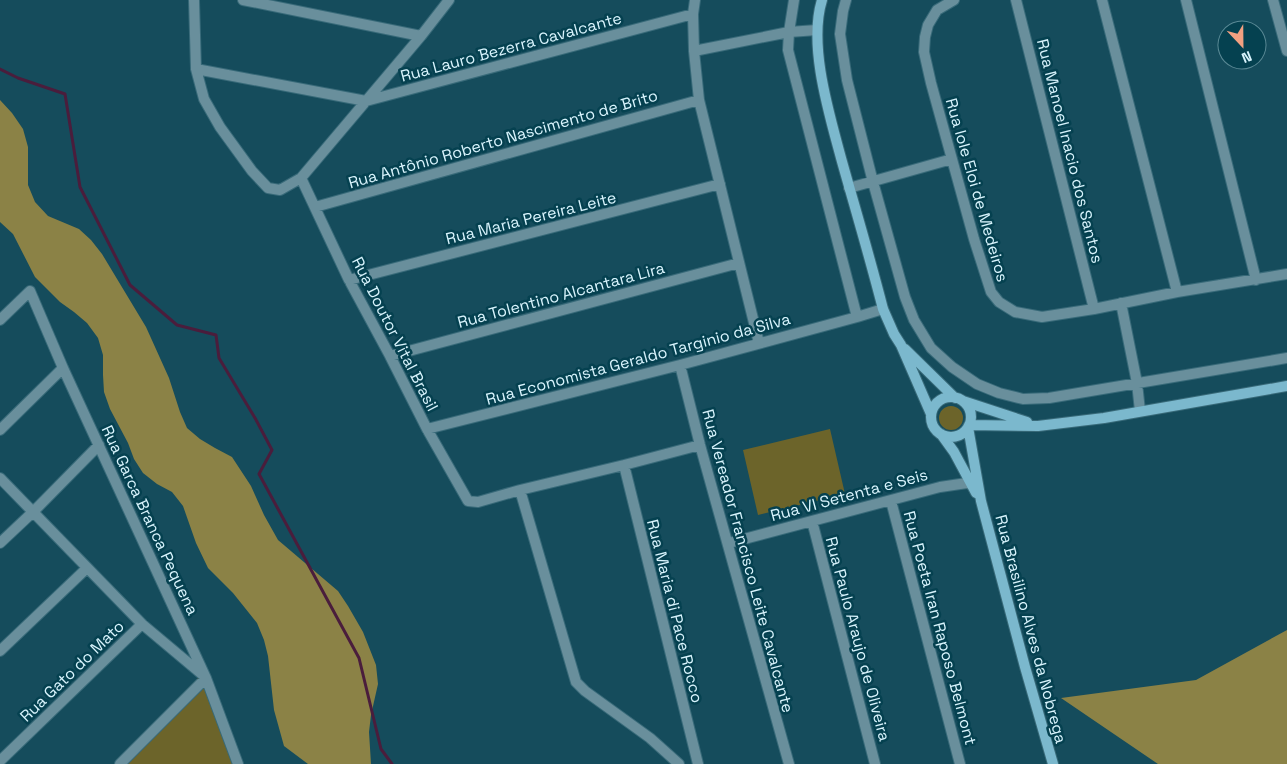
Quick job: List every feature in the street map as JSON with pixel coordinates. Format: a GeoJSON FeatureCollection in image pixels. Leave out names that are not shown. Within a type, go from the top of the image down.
{"type":"FeatureCollection","features":[{"type":"Feature","properties":{"kind":"main road"},"geometry":{"type":"LineString","coordinates":[[822,0],[817,30],[825,98],[883,309],[931,414],[932,426],[941,434],[951,437],[965,431],[970,421],[970,412],[966,405],[957,399],[901,345]]}},
{"type":"Feature","properties":{"kind":"main road"},"geometry":{"type":"LineString","coordinates":[[969,426],[1038,426],[1104,418],[1287,386]]}},
{"type":"Feature","properties":{"kind":"main road"},"geometry":{"type":"LineString","coordinates":[[931,414],[936,404],[949,398],[1038,426]]}},
{"type":"Feature","properties":{"kind":"main road","name":"Rua Brasilino Alves da Nobrega"},"geometry":{"type":"LineString","coordinates":[[969,426],[974,485]]}},
{"type":"Feature","properties":{"kind":"main road","name":"Rua Brasilino Alves da Nobrega"},"geometry":{"type":"LineString","coordinates":[[941,434],[974,485],[981,501],[1053,764]]}},
{"type":"Feature","properties":{"kind":"street"},"geometry":{"type":"LineString","coordinates":[[194,0],[196,69],[204,99],[220,127],[252,171],[268,188],[280,190],[301,178],[449,0]]}},
{"type":"Feature","properties":{"kind":"street"},"geometry":{"type":"LineString","coordinates":[[243,0],[421,36]]}},
{"type":"Feature","properties":{"kind":"street"},"geometry":{"type":"LineString","coordinates":[[695,0],[693,14],[694,51],[698,100],[759,343]]}},
{"type":"Feature","properties":{"kind":"street"},"geometry":{"type":"LineString","coordinates":[[794,0],[788,50],[857,317]]}},
{"type":"Feature","properties":{"kind":"street"},"geometry":{"type":"LineString","coordinates":[[846,0],[840,34],[847,80],[905,297],[914,320],[931,348],[952,367],[977,384],[998,393],[1023,399],[1049,398],[1287,358]]}},
{"type":"Feature","properties":{"kind":"street","name":"Rua Iole Eloi de Medeiros"},"geometry":{"type":"LineString","coordinates":[[954,0],[937,10],[928,25],[924,52],[972,230],[991,292],[999,302],[1015,312],[1042,317],[1287,274]]}},
{"type":"Feature","properties":{"kind":"street","name":"Rua Manoel Inacio dos Santos"},"geometry":{"type":"LineString","coordinates":[[1016,0],[1094,309]]}},
{"type":"Feature","properties":{"kind":"street"},"geometry":{"type":"LineString","coordinates":[[1102,0],[1177,292]]}},
{"type":"Feature","properties":{"kind":"street"},"geometry":{"type":"LineString","coordinates":[[1186,0],[1256,280]]}},
{"type":"Feature","properties":{"kind":"street"},"geometry":{"type":"LineString","coordinates":[[1273,0],[1283,23],[1287,51]]}},
{"type":"Feature","properties":{"kind":"street","name":"Rua Lauro Bezerra Cavalcante"},"geometry":{"type":"LineString","coordinates":[[366,101],[693,14]]}},
{"type":"Feature","properties":{"kind":"street"},"geometry":{"type":"LineString","coordinates":[[694,51],[789,32],[817,30]]}},
{"type":"Feature","properties":{"kind":"street"},"geometry":{"type":"LineString","coordinates":[[196,69],[366,101]]}},
{"type":"Feature","properties":{"kind":"street","name":"Rua Antônio Roberto Nascimento de Brito"},"geometry":{"type":"LineString","coordinates":[[315,207],[698,100]]}},
{"type":"Feature","properties":{"kind":"street"},"geometry":{"type":"LineString","coordinates":[[849,188],[952,159]]}},
{"type":"Feature","properties":{"kind":"street","name":"Rua Doutor Vital Brasil"},"geometry":{"type":"LineString","coordinates":[[301,178],[349,280],[427,430],[468,501],[478,502],[520,490]]}},
{"type":"Feature","properties":{"kind":"street","name":"Rua Maria Pereira Leite"},"geometry":{"type":"LineString","coordinates":[[349,280],[720,184]]}},
{"type":"Feature","properties":{"kind":"street","name":"Rua Tolentino Alcantara Lira"},"geometry":{"type":"LineString","coordinates":[[390,356],[739,263]]}},
{"type":"Feature","properties":{"kind":"street","name":"Rua Garca Branca Pequena"},"geometry":{"type":"LineString","coordinates":[[0,320],[30,291],[63,368],[206,678],[238,764]]}},
{"type":"Feature","properties":{"kind":"street"},"geometry":{"type":"LineString","coordinates":[[1121,303],[1137,383],[1140,412]]}},
{"type":"Feature","properties":{"kind":"street","name":"Rua Economista Geraldo Targinio da Silva"},"geometry":{"type":"LineString","coordinates":[[427,430],[680,365],[883,309]]}},
{"type":"Feature","properties":{"kind":"street","name":"Rua Vereador Francisco Leite Cavalcante"},"geometry":{"type":"LineString","coordinates":[[680,365],[700,445],[789,764]]}},
{"type":"Feature","properties":{"kind":"street"},"geometry":{"type":"LineString","coordinates":[[0,430],[63,368]]}},
{"type":"Feature","properties":{"kind":"street"},"geometry":{"type":"LineString","coordinates":[[0,543],[34,512],[99,445]]}},
{"type":"Feature","properties":{"kind":"street"},"geometry":{"type":"LineString","coordinates":[[679,764],[650,738],[585,691],[576,682],[520,490],[700,445]]}},
{"type":"Feature","properties":{"kind":"street","name":"Rua Maria di Pace Rocco"},"geometry":{"type":"LineString","coordinates":[[624,465],[698,764]]}},
{"type":"Feature","properties":{"kind":"street"},"geometry":{"type":"LineString","coordinates":[[0,478],[142,624],[206,678],[120,764]]}},
{"type":"Feature","properties":{"kind":"street","name":"Rua VI Setenta e Seis"},"geometry":{"type":"LineString","coordinates":[[728,543],[940,487],[967,483],[974,485]]}},
{"type":"Feature","properties":{"kind":"street","name":"Rua Poeta Iran Raposo Belmont"},"geometry":{"type":"LineString","coordinates":[[891,500],[960,764]]}},
{"type":"Feature","properties":{"kind":"street","name":"Rua Paulo Araujo de Oliveira"},"geometry":{"type":"LineString","coordinates":[[812,521],[875,764]]}},
{"type":"Feature","properties":{"kind":"street"},"geometry":{"type":"LineString","coordinates":[[0,651],[87,568]]}},
{"type":"Feature","properties":{"kind":"street","name":"Rua Gato do Mato"},"geometry":{"type":"LineString","coordinates":[[0,761],[142,624]]}},
{"type":"Feature","properties":{"kind":"shaded area"},"geometry":{"type":"Polygon","coordinates":[[[0,100],[23,129],[28,147],[28,185],[35,202],[48,216],[79,229],[102,254],[146,327],[169,378],[187,428],[200,439],[232,457],[251,486],[278,540],[338,591],[363,632],[376,665],[378,684],[369,732],[371,764],[308,764],[284,746],[274,710],[268,656],[257,623],[233,593],[208,568],[196,543],[183,506],[172,492],[157,484],[143,473],[134,459],[104,392],[103,355],[98,338],[87,323],[60,302],[35,277],[13,234],[0,222],[0,100]]]}},
{"type":"Feature","properties":{"kind":"shaded area"},"geometry":{"type":"Polygon","coordinates":[[[951,406],[960,409],[963,418],[960,427],[951,430],[942,427],[939,418],[942,409],[951,406]]]}},
{"type":"Feature","properties":{"kind":"shaded area"},"geometry":{"type":"Polygon","coordinates":[[[830,429],[845,494],[758,515],[743,450],[830,429]]]}},
{"type":"Feature","properties":{"kind":"shaded area"},"geometry":{"type":"Polygon","coordinates":[[[1287,630],[1287,764],[1158,764],[1061,698],[1196,680],[1287,630]]]}},
{"type":"Feature","properties":{"kind":"shaded area"},"geometry":{"type":"Polygon","coordinates":[[[200,676],[240,764],[114,764],[200,676]]]}},
{"type":"Feature","properties":{"kind":"waterway"},"geometry":{"type":"LineString","coordinates":[[0,69],[18,78],[65,94],[80,187],[130,285],[177,325],[216,335],[219,358],[272,450],[259,474],[359,658],[381,749],[392,764]]}}]}
